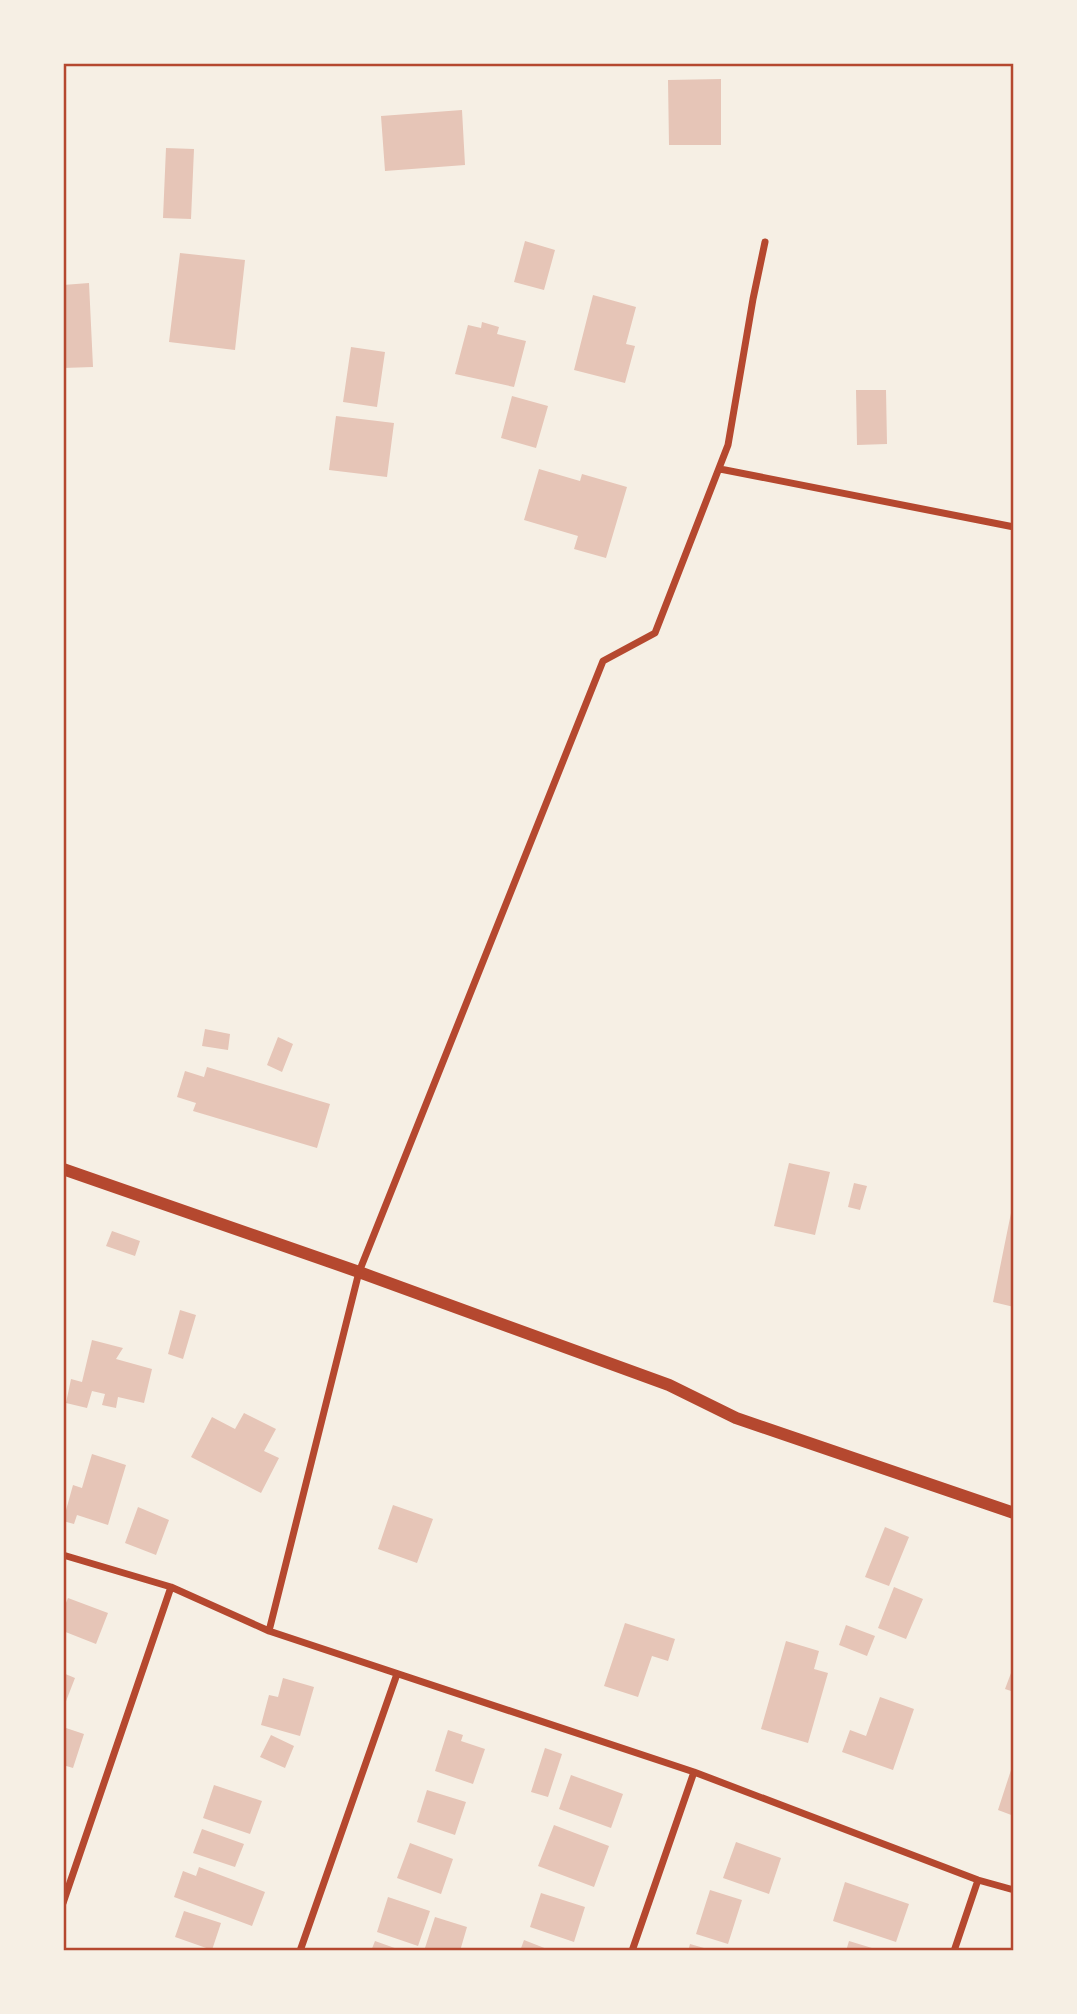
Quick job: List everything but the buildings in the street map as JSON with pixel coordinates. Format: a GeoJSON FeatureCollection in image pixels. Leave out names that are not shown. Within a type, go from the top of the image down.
{"type":"FeatureCollection","features":[{"type":"Feature","properties":{"kind":"street"},"geometry":{"type":"LineString","coordinates":[[269,1631],[359,1272],[603,661],[655,633],[728,445],[765,242]]}},
{"type":"Feature","properties":{"kind":"street"},"geometry":{"type":"LineString","coordinates":[[719,469],[1014,527]]}},
{"type":"Feature","properties":{"kind":"street"},"geometry":{"type":"LineString","coordinates":[[63,1169],[359,1272],[669,1385],[736,1418],[1014,1513]]}},
{"type":"Feature","properties":{"kind":"street"},"geometry":{"type":"LineString","coordinates":[[63,1555],[171,1587],[269,1631],[694,1772],[978,1880],[1014,1890]]}},
{"type":"Feature","properties":{"kind":"street"},"geometry":{"type":"LineString","coordinates":[[63,1903],[171,1587]]}},
{"type":"Feature","properties":{"kind":"street"},"geometry":{"type":"LineString","coordinates":[[300,1951],[397,1674]]}},
{"type":"Feature","properties":{"kind":"street"},"geometry":{"type":"LineString","coordinates":[[632,1951],[694,1772]]}},
{"type":"Feature","properties":{"kind":"street"},"geometry":{"type":"LineString","coordinates":[[954,1951],[978,1880]]}}]}
